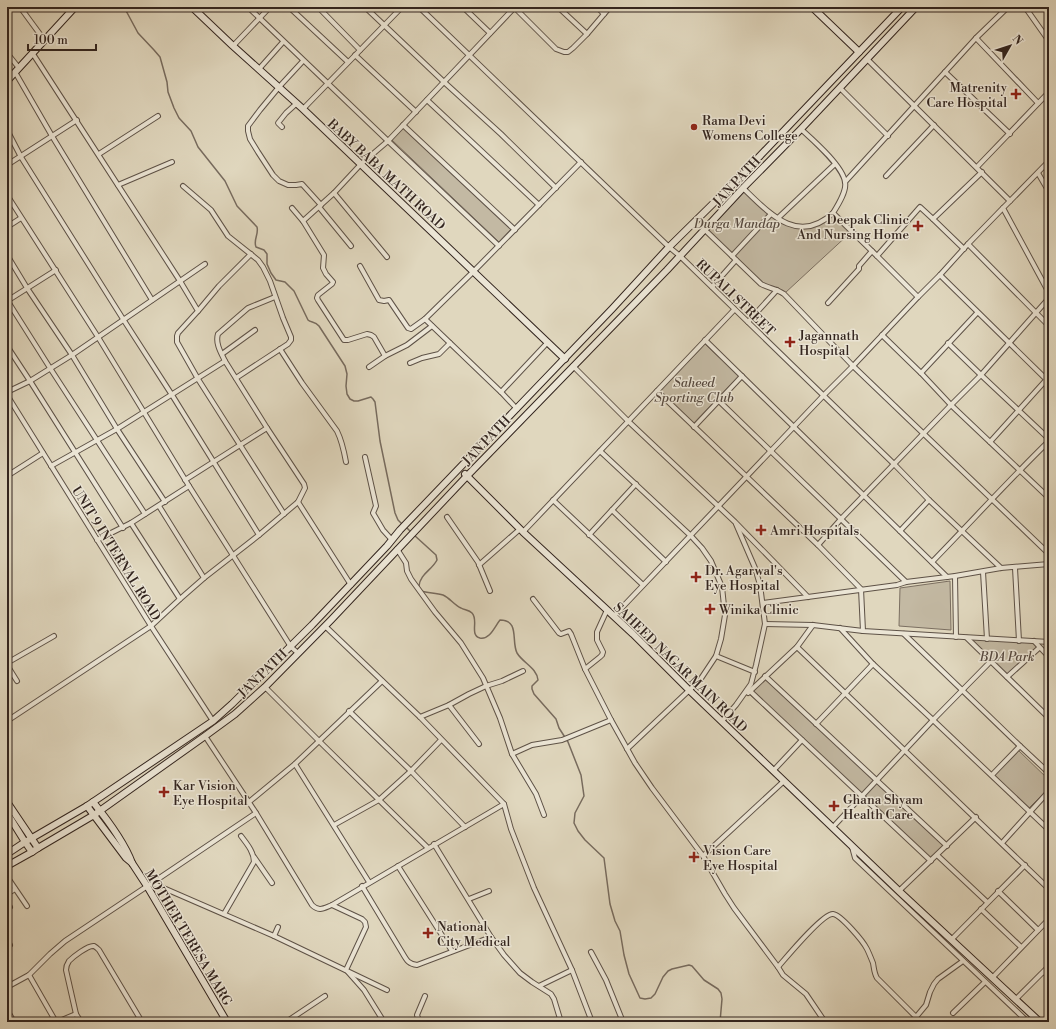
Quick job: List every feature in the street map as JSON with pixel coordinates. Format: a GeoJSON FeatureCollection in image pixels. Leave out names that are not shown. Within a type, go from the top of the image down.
{"type":"FeatureCollection","features":[{"type":"Feature","properties":{"kind":"main road"},"geometry":{"type":"LineString","coordinates":[[7,75],[17,69],[33,54],[70,7]]}},
{"type":"Feature","properties":{"kind":"main road"},"geometry":{"type":"LineString","coordinates":[[7,81],[43,40],[75,7]]}},
{"type":"Feature","properties":{"kind":"main road","name":"BABY BABA MATH ROAD"},"geometry":{"type":"LineString","coordinates":[[192,7],[297,103],[565,359]]}},
{"type":"Feature","properties":{"kind":"main road"},"geometry":{"type":"LineString","coordinates":[[812,7],[859,52]]}},
{"type":"Feature","properties":{"kind":"main road","name":"JAN PATH"},"geometry":{"type":"LineString","coordinates":[[25,842],[93,802],[213,721],[232,704],[351,585],[400,530],[565,359],[669,247],[736,181],[902,7]]}},
{"type":"Feature","properties":{"kind":"main road","name":"JAN PATH"},"geometry":{"type":"LineString","coordinates":[[32,852],[100,811],[235,714],[265,687],[325,626],[466,476],[705,230],[743,188],[916,7]]}},
{"type":"Feature","properties":{"kind":"main road","name":"SAHEED NAGAR MAIN ROAD"},"geometry":{"type":"LineString","coordinates":[[460,469],[852,846],[1042,1022]]}},
{"type":"Feature","properties":{"kind":"main road"},"geometry":{"type":"LineString","coordinates":[[7,802],[38,848]]}},
{"type":"Feature","properties":{"kind":"main road","name":"MOTHER TERESA MARG"},"geometry":{"type":"LineString","coordinates":[[93,802],[129,854],[132,863]]}},
{"type":"Feature","properties":{"kind":"main road","name":"MOTHER TERESA MARG"},"geometry":{"type":"LineString","coordinates":[[87,806],[126,858],[150,884],[227,1022]]}},
{"type":"Feature","properties":{"kind":"main road"},"geometry":{"type":"LineString","coordinates":[[7,813],[32,852],[7,866]]}},
{"type":"Feature","properties":{"kind":"main road"},"geometry":{"type":"LineString","coordinates":[[7,854],[25,842]]}},
{"type":"Feature","properties":{"kind":"street"},"geometry":{"type":"LineString","coordinates":[[20,7],[43,40]]}},
{"type":"Feature","properties":{"kind":"street"},"geometry":{"type":"LineString","coordinates":[[248,7],[388,142],[499,246]]}},
{"type":"Feature","properties":{"kind":"street"},"geometry":{"type":"LineString","coordinates":[[233,46],[270,7]]}},
{"type":"Feature","properties":{"kind":"street"},"geometry":{"type":"LineString","coordinates":[[289,7],[348,62]]}},
{"type":"Feature","properties":{"kind":"street"},"geometry":{"type":"LineString","coordinates":[[318,7],[360,50]]}},
{"type":"Feature","properties":{"kind":"street"},"geometry":{"type":"LineString","coordinates":[[365,7],[501,134],[556,188]]}},
{"type":"Feature","properties":{"kind":"street"},"geometry":{"type":"LineString","coordinates":[[303,109],[402,7]]}},
{"type":"Feature","properties":{"kind":"street","name":"RUPALI STREET"},"geometry":{"type":"LineString","coordinates":[[418,7],[680,256],[734,310],[824,395],[929,500],[1001,568]]}},
{"type":"Feature","properties":{"kind":"street"},"geometry":{"type":"LineString","coordinates":[[463,7],[490,33]]}},
{"type":"Feature","properties":{"kind":"street"},"geometry":{"type":"LineString","coordinates":[[303,221],[334,193],[361,164],[388,142],[514,7],[556,49],[568,52],[587,34],[610,7]]}},
{"type":"Feature","properties":{"kind":"street"},"geometry":{"type":"LineString","coordinates":[[558,7],[587,34]]}},
{"type":"Feature","properties":{"kind":"street"},"geometry":{"type":"LineString","coordinates":[[597,7],[604,14]]}},
{"type":"Feature","properties":{"kind":"street"},"geometry":{"type":"LineString","coordinates":[[743,188],[771,214],[787,223],[798,227],[811,226],[821,223],[833,213],[842,196],[845,182],[976,38],[1008,7]]}},
{"type":"Feature","properties":{"kind":"street"},"geometry":{"type":"LineString","coordinates":[[1025,7],[1049,41]]}},
{"type":"Feature","properties":{"kind":"street"},"geometry":{"type":"LineString","coordinates":[[976,38],[1038,103]]}},
{"type":"Feature","properties":{"kind":"street"},"geometry":{"type":"LineString","coordinates":[[259,69],[283,42]]}},
{"type":"Feature","properties":{"kind":"street"},"geometry":{"type":"LineString","coordinates":[[7,53],[52,136],[152,300]]}},
{"type":"Feature","properties":{"kind":"street"},"geometry":{"type":"LineString","coordinates":[[33,54],[99,154],[198,311]]}},
{"type":"Feature","properties":{"kind":"street"},"geometry":{"type":"LineString","coordinates":[[355,55],[416,112]]}},
{"type":"Feature","properties":{"kind":"street"},"geometry":{"type":"LineString","coordinates":[[867,59],[1010,201]]}},
{"type":"Feature","properties":{"kind":"street"},"geometry":{"type":"LineString","coordinates":[[303,61],[279,87],[248,126],[248,131],[250,138],[273,175],[279,181],[288,185],[302,184],[351,246]]}},
{"type":"Feature","properties":{"kind":"street"},"geometry":{"type":"LineString","coordinates":[[945,72],[1010,134]]}},
{"type":"Feature","properties":{"kind":"street"},"geometry":{"type":"LineString","coordinates":[[840,88],[888,136]]}},
{"type":"Feature","properties":{"kind":"street"},"geometry":{"type":"LineString","coordinates":[[977,167],[1049,92]]}},
{"type":"Feature","properties":{"kind":"street"},"geometry":{"type":"LineString","coordinates":[[427,100],[539,205]]}},
{"type":"Feature","properties":{"kind":"street"},"geometry":{"type":"LineString","coordinates":[[282,127],[278,123],[297,103]]}},
{"type":"Feature","properties":{"kind":"street"},"geometry":{"type":"LineString","coordinates":[[99,154],[158,116]]}},
{"type":"Feature","properties":{"kind":"street"},"geometry":{"type":"LineString","coordinates":[[7,165],[77,120]]}},
{"type":"Feature","properties":{"kind":"street"},"geometry":{"type":"LineString","coordinates":[[403,125],[515,230]]}},
{"type":"Feature","properties":{"kind":"street"},"geometry":{"type":"LineString","coordinates":[[886,176],[934,125]]}},
{"type":"Feature","properties":{"kind":"street"},"geometry":{"type":"LineString","coordinates":[[801,129],[835,164],[842,174],[845,182]]}},
{"type":"Feature","properties":{"kind":"street"},"geometry":{"type":"LineString","coordinates":[[7,130],[20,156],[259,535]]}},
{"type":"Feature","properties":{"kind":"street"},"geometry":{"type":"LineString","coordinates":[[614,616],[824,395],[940,276],[964,248],[1038,174],[1049,161]]}},
{"type":"Feature","properties":{"kind":"street"},"geometry":{"type":"LineString","coordinates":[[118,185],[172,162]]}},
{"type":"Feature","properties":{"kind":"street"},"geometry":{"type":"LineString","coordinates":[[360,266],[379,300],[389,300],[408,328],[411,329],[425,320],[581,162]]}},
{"type":"Feature","properties":{"kind":"street"},"geometry":{"type":"LineString","coordinates":[[778,218],[835,164]]}},
{"type":"Feature","properties":{"kind":"street"},"geometry":{"type":"LineString","coordinates":[[933,220],[982,172]]}},
{"type":"Feature","properties":{"kind":"street"},"geometry":{"type":"LineString","coordinates":[[1038,174],[1049,192]]}},
{"type":"Feature","properties":{"kind":"street"},"geometry":{"type":"LineString","coordinates":[[184,186],[210,210],[228,236],[258,260],[270,281],[283,318],[292,337],[290,342],[236,378]]}},
{"type":"Feature","properties":{"kind":"street"},"geometry":{"type":"LineString","coordinates":[[334,193],[387,257]]}},
{"type":"Feature","properties":{"kind":"street"},"geometry":{"type":"LineString","coordinates":[[7,196],[98,337],[232,555],[291,646],[298,653]]}},
{"type":"Feature","properties":{"kind":"street"},"geometry":{"type":"LineString","coordinates":[[877,256],[920,206],[964,248]]}},
{"type":"Feature","properties":{"kind":"street"},"geometry":{"type":"LineString","coordinates":[[292,208],[303,221],[324,255],[323,268],[333,282],[318,295],[318,300],[344,340],[348,340],[363,334],[371,334],[385,356]]}},
{"type":"Feature","properties":{"kind":"street"},"geometry":{"type":"LineString","coordinates":[[1003,208],[1049,294]]}},
{"type":"Feature","properties":{"kind":"street"},"geometry":{"type":"LineString","coordinates":[[833,213],[918,297]]}},
{"type":"Feature","properties":{"kind":"street"},"geometry":{"type":"LineString","coordinates":[[732,256],[771,214]]}},
{"type":"Feature","properties":{"kind":"street"},"geometry":{"type":"LineString","coordinates":[[7,227],[21,218]]}},
{"type":"Feature","properties":{"kind":"street"},"geometry":{"type":"LineString","coordinates":[[705,230],[761,284],[784,294],[853,366],[1049,554]]}},
{"type":"Feature","properties":{"kind":"street"},"geometry":{"type":"LineString","coordinates":[[968,244],[1049,326]]}},
{"type":"Feature","properties":{"kind":"street"},"geometry":{"type":"LineString","coordinates":[[828,303],[859,269],[859,266],[872,251]]}},
{"type":"Feature","properties":{"kind":"street"},"geometry":{"type":"LineString","coordinates":[[250,254],[178,332],[176,339],[198,379],[284,514]]}},
{"type":"Feature","properties":{"kind":"street"},"geometry":{"type":"LineString","coordinates":[[7,255],[165,502]]}},
{"type":"Feature","properties":{"kind":"street"},"geometry":{"type":"LineString","coordinates":[[712,287],[736,260]]}},
{"type":"Feature","properties":{"kind":"street"},"geometry":{"type":"LineString","coordinates":[[7,392],[30,381],[72,355],[205,264]]}},
{"type":"Feature","properties":{"kind":"street"},"geometry":{"type":"LineString","coordinates":[[56,270],[7,301],[145,514]]}},
{"type":"Feature","properties":{"kind":"street"},"geometry":{"type":"LineString","coordinates":[[940,276],[1048,381],[1018,410],[990,442]]}},
{"type":"Feature","properties":{"kind":"street"},"geometry":{"type":"LineString","coordinates":[[748,322],[777,290]]}},
{"type":"Feature","properties":{"kind":"street"},"geometry":{"type":"LineString","coordinates":[[7,721],[151,626],[204,578],[298,502],[305,488],[304,484],[236,378],[222,354],[217,341],[218,334],[248,308],[276,297]]}},
{"type":"Feature","properties":{"kind":"street"},"geometry":{"type":"LineString","coordinates":[[818,545],[841,519],[981,375],[1049,298]]}},
{"type":"Feature","properties":{"kind":"street"},"geometry":{"type":"LineString","coordinates":[[479,565],[522,530],[553,500],[734,310]]}},
{"type":"Feature","properties":{"kind":"street"},"geometry":{"type":"LineString","coordinates":[[921,373],[948,342],[977,313]]}},
{"type":"Feature","properties":{"kind":"street"},"geometry":{"type":"LineString","coordinates":[[425,320],[517,409]]}},
{"type":"Feature","properties":{"kind":"street"},"geometry":{"type":"LineString","coordinates":[[369,367],[385,356],[407,345],[432,326]]}},
{"type":"Feature","properties":{"kind":"street"},"geometry":{"type":"LineString","coordinates":[[222,354],[255,330]]}},
{"type":"Feature","properties":{"kind":"street"},"geometry":{"type":"LineString","coordinates":[[882,335],[951,405],[1049,498]]}},
{"type":"Feature","properties":{"kind":"street"},"geometry":{"type":"LineString","coordinates":[[705,340],[947,577]]}},
{"type":"Feature","properties":{"kind":"street"},"geometry":{"type":"LineString","coordinates":[[501,392],[548,342]]}},
{"type":"Feature","properties":{"kind":"street"},"geometry":{"type":"LineString","coordinates":[[932,562],[1049,440],[948,342]]}},
{"type":"Feature","properties":{"kind":"street"},"geometry":{"type":"LineString","coordinates":[[410,363],[422,358],[439,354],[450,343]]}},
{"type":"Feature","properties":{"kind":"street"},"geometry":{"type":"LineString","coordinates":[[7,346],[123,528]]}},
{"type":"Feature","properties":{"kind":"street"},"geometry":{"type":"LineString","coordinates":[[280,349],[302,383],[337,431],[341,438],[346,462]]}},
{"type":"Feature","properties":{"kind":"street"},"geometry":{"type":"LineString","coordinates":[[51,466],[118,429],[226,361]]}},
{"type":"Feature","properties":{"kind":"street"},"geometry":{"type":"LineString","coordinates":[[572,366],[628,421],[719,506],[808,596]]}},
{"type":"Feature","properties":{"kind":"street"},"geometry":{"type":"LineString","coordinates":[[694,427],[742,376]]}},
{"type":"Feature","properties":{"kind":"street"},"geometry":{"type":"LineString","coordinates":[[657,391],[818,545],[861,589],[863,631]]}},
{"type":"Feature","properties":{"kind":"street","name":"UNIT 9 INTERNAL ROAD"},"geometry":{"type":"LineString","coordinates":[[7,395],[151,626],[213,721]]}},
{"type":"Feature","properties":{"kind":"street"},"geometry":{"type":"LineString","coordinates":[[719,401],[906,582]]}},
{"type":"Feature","properties":{"kind":"street"},"geometry":{"type":"LineString","coordinates":[[185,480],[267,428]]}},
{"type":"Feature","properties":{"kind":"street"},"geometry":{"type":"LineString","coordinates":[[600,451],[702,548],[711,562],[722,587],[725,615],[721,639],[716,656],[700,680],[690,691],[626,749]]}},
{"type":"Feature","properties":{"kind":"street"},"geometry":{"type":"LineString","coordinates":[[7,476],[43,453]]}},
{"type":"Feature","properties":{"kind":"street"},"geometry":{"type":"LineString","coordinates":[[365,457],[376,506],[373,513],[383,530],[392,540]]}},
{"type":"Feature","properties":{"kind":"street"},"geometry":{"type":"LineString","coordinates":[[589,535],[636,484]]}},
{"type":"Feature","properties":{"kind":"street"},"geometry":{"type":"LineString","coordinates":[[97,540],[123,528],[189,486]]}},
{"type":"Feature","properties":{"kind":"street"},"geometry":{"type":"LineString","coordinates":[[553,500],[643,585]]}},
{"type":"Feature","properties":{"kind":"street"},"geometry":{"type":"LineString","coordinates":[[900,531],[929,500]]}},
{"type":"Feature","properties":{"kind":"street"},"geometry":{"type":"LineString","coordinates":[[298,502],[351,585]]}},
{"type":"Feature","properties":{"kind":"street"},"geometry":{"type":"LineString","coordinates":[[159,506],[204,578]]}},
{"type":"Feature","properties":{"kind":"street"},"geometry":{"type":"LineString","coordinates":[[612,510],[666,562]]}},
{"type":"Feature","properties":{"kind":"street"},"geometry":{"type":"LineString","coordinates":[[447,517],[479,565],[490,590]]}},
{"type":"Feature","properties":{"kind":"street"},"geometry":{"type":"LineString","coordinates":[[735,522],[755,568],[760,585],[765,624],[762,644],[751,684],[736,705]]}},
{"type":"Feature","properties":{"kind":"street"},"geometry":{"type":"LineString","coordinates":[[131,523],[180,599]]}},
{"type":"Feature","properties":{"kind":"street"},"geometry":{"type":"LineString","coordinates":[[397,549],[406,563],[410,579],[461,643],[477,668],[500,718],[512,754],[536,794],[544,815]]}},
{"type":"Feature","properties":{"kind":"street"},"geometry":{"type":"LineString","coordinates":[[763,603],[983,572],[1001,568],[1049,564]]}},
{"type":"Feature","properties":{"kind":"street"},"geometry":{"type":"LineString","coordinates":[[1015,568],[1019,641]]}},
{"type":"Feature","properties":{"kind":"street"},"geometry":{"type":"LineString","coordinates":[[983,572],[987,639]]}},
{"type":"Feature","properties":{"kind":"street"},"geometry":{"type":"LineString","coordinates":[[955,576],[956,637]]}},
{"type":"Feature","properties":{"kind":"street"},"geometry":{"type":"LineString","coordinates":[[533,599],[559,633],[561,634],[569,631],[585,669],[626,749],[652,788],[703,856],[731,904],[783,975],[806,994],[825,1022]]}},
{"type":"Feature","properties":{"kind":"street"},"geometry":{"type":"LineString","coordinates":[[585,669],[602,655],[603,652],[597,640],[597,632],[607,610]]}},
{"type":"Feature","properties":{"kind":"street"},"geometry":{"type":"LineString","coordinates":[[765,624],[813,625],[903,634],[1049,642]]}},
{"type":"Feature","properties":{"kind":"street"},"geometry":{"type":"LineString","coordinates":[[722,721],[765,676],[797,647],[813,625]]}},
{"type":"Feature","properties":{"kind":"street"},"geometry":{"type":"LineString","coordinates":[[325,626],[382,680],[504,804],[511,829],[534,888],[572,970],[592,1022]]}},
{"type":"Feature","properties":{"kind":"street"},"geometry":{"type":"LineString","coordinates":[[840,628],[873,664],[1049,830]]}},
{"type":"Feature","properties":{"kind":"street"},"geometry":{"type":"LineString","coordinates":[[903,634],[1049,773]]}},
{"type":"Feature","properties":{"kind":"street"},"geometry":{"type":"LineString","coordinates":[[17,681],[7,664],[54,636]]}},
{"type":"Feature","properties":{"kind":"street"},"geometry":{"type":"LineString","coordinates":[[967,638],[1049,718]]}},
{"type":"Feature","properties":{"kind":"street"},"geometry":{"type":"LineString","coordinates":[[1034,641],[1049,657]]}},
{"type":"Feature","properties":{"kind":"street"},"geometry":{"type":"LineString","coordinates":[[797,647],[1002,842],[1049,889]]}},
{"type":"Feature","properties":{"kind":"street"},"geometry":{"type":"LineString","coordinates":[[1007,677],[1039,648]]}},
{"type":"Feature","properties":{"kind":"street"},"geometry":{"type":"LineString","coordinates":[[716,656],[754,672]]}},
{"type":"Feature","properties":{"kind":"street"},"geometry":{"type":"LineString","coordinates":[[833,827],[933,720],[991,661]]}},
{"type":"Feature","properties":{"kind":"street"},"geometry":{"type":"LineString","coordinates":[[816,724],[873,664]]}},
{"type":"Feature","properties":{"kind":"street"},"geometry":{"type":"LineString","coordinates":[[420,718],[486,686],[502,681],[523,671]]}},
{"type":"Feature","properties":{"kind":"street"},"geometry":{"type":"LineString","coordinates":[[765,676],[947,846]]}},
{"type":"Feature","properties":{"kind":"street"},"geometry":{"type":"LineString","coordinates":[[249,802],[295,764],[382,680]]}},
{"type":"Feature","properties":{"kind":"street"},"geometry":{"type":"LineString","coordinates":[[265,687],[428,848]]}},
{"type":"Feature","properties":{"kind":"street"},"geometry":{"type":"LineString","coordinates":[[750,691],[861,797],[931,861]]}},
{"type":"Feature","properties":{"kind":"street"},"geometry":{"type":"LineString","coordinates":[[449,705],[479,744]]}},
{"type":"Feature","properties":{"kind":"street"},"geometry":{"type":"LineString","coordinates":[[349,711],[411,771],[465,827]]}},
{"type":"Feature","properties":{"kind":"street"},"geometry":{"type":"LineString","coordinates":[[512,754],[532,745],[562,740],[610,720]]}},
{"type":"Feature","properties":{"kind":"street"},"geometry":{"type":"LineString","coordinates":[[205,736],[256,813],[312,906],[322,910],[504,804]]}},
{"type":"Feature","properties":{"kind":"street"},"geometry":{"type":"LineString","coordinates":[[334,825],[380,800],[441,740]]}},
{"type":"Feature","properties":{"kind":"street"},"geometry":{"type":"LineString","coordinates":[[773,770],[802,740]]}},
{"type":"Feature","properties":{"kind":"street"},"geometry":{"type":"LineString","coordinates":[[992,775],[1020,746]]}},
{"type":"Feature","properties":{"kind":"street"},"geometry":{"type":"LineString","coordinates":[[295,764],[369,882]]}},
{"type":"Feature","properties":{"kind":"street"},"geometry":{"type":"LineString","coordinates":[[703,856],[784,781]]}},
{"type":"Feature","properties":{"kind":"street"},"geometry":{"type":"LineString","coordinates":[[1002,842],[1049,791]]}},
{"type":"Feature","properties":{"kind":"street"},"geometry":{"type":"LineString","coordinates":[[7,987],[29,975],[65,941],[256,813]]}},
{"type":"Feature","properties":{"kind":"street"},"geometry":{"type":"LineString","coordinates":[[901,890],[976,818]]}},
{"type":"Feature","properties":{"kind":"street"},"geometry":{"type":"LineString","coordinates":[[241,836],[272,883]]}},
{"type":"Feature","properties":{"kind":"street"},"geometry":{"type":"LineString","coordinates":[[434,844],[491,937],[510,962],[520,973],[551,994],[561,1022]]}},
{"type":"Feature","properties":{"kind":"street"},"geometry":{"type":"LineString","coordinates":[[852,846],[862,851],[901,890],[1042,1022]]}},
{"type":"Feature","properties":{"kind":"street"},"geometry":{"type":"LineString","coordinates":[[852,846],[855,858],[1028,1022]]}},
{"type":"Feature","properties":{"kind":"street"},"geometry":{"type":"LineString","coordinates":[[937,855],[987,902]]}},
{"type":"Feature","properties":{"kind":"street"},"geometry":{"type":"LineString","coordinates":[[224,914],[253,865],[254,856]]}},
{"type":"Feature","properties":{"kind":"street"},"geometry":{"type":"LineString","coordinates":[[954,938],[987,902],[1025,865]]}},
{"type":"Feature","properties":{"kind":"street"},"geometry":{"type":"LineString","coordinates":[[398,866],[452,951]]}},
{"type":"Feature","properties":{"kind":"street"},"geometry":{"type":"LineString","coordinates":[[10,881],[27,906]]}},
{"type":"Feature","properties":{"kind":"street"},"geometry":{"type":"LineString","coordinates":[[150,884],[274,936],[387,990]]}},
{"type":"Feature","properties":{"kind":"street"},"geometry":{"type":"LineString","coordinates":[[362,886],[408,962],[411,964],[417,965],[491,937]]}},
{"type":"Feature","properties":{"kind":"street"},"geometry":{"type":"LineString","coordinates":[[7,894],[15,889]]}},
{"type":"Feature","properties":{"kind":"street"},"geometry":{"type":"LineString","coordinates":[[468,899],[488,891]]}},
{"type":"Feature","properties":{"kind":"street"},"geometry":{"type":"LineString","coordinates":[[998,891],[1038,930]]}},
{"type":"Feature","properties":{"kind":"street"},"geometry":{"type":"LineString","coordinates":[[7,902],[10,907],[7,909]]}},
{"type":"Feature","properties":{"kind":"street"},"geometry":{"type":"LineString","coordinates":[[332,905],[362,918],[365,922],[366,927],[346,970]]}},
{"type":"Feature","properties":{"kind":"street"},"geometry":{"type":"LineString","coordinates":[[981,910],[1021,947]]}},
{"type":"Feature","properties":{"kind":"street"},"geometry":{"type":"LineString","coordinates":[[778,968],[802,940],[826,917],[834,914],[858,936],[867,948],[877,978],[916,1017]]}},
{"type":"Feature","properties":{"kind":"street"},"geometry":{"type":"LineString","coordinates":[[994,976],[1049,919]]}},
{"type":"Feature","properties":{"kind":"street"},"geometry":{"type":"LineString","coordinates":[[274,936],[278,927]]}},
{"type":"Feature","properties":{"kind":"street"},"geometry":{"type":"LineString","coordinates":[[7,940],[10,945]]}},
{"type":"Feature","properties":{"kind":"street"},"geometry":{"type":"LineString","coordinates":[[81,1022],[76,1014],[66,965],[70,960],[88,947],[92,946],[99,950],[142,1022]]}},
{"type":"Feature","properties":{"kind":"street"},"geometry":{"type":"LineString","coordinates":[[592,952],[606,980],[623,1022]]}},
{"type":"Feature","properties":{"kind":"street"},"geometry":{"type":"LineString","coordinates":[[912,1022],[926,1005],[934,984],[963,961]]}},
{"type":"Feature","properties":{"kind":"street"},"geometry":{"type":"LineString","coordinates":[[1017,998],[1049,966]]}},
{"type":"Feature","properties":{"kind":"street"},"geometry":{"type":"LineString","coordinates":[[346,970],[364,990],[384,1022]]}},
{"type":"Feature","properties":{"kind":"street"},"geometry":{"type":"LineString","coordinates":[[539,986],[572,970]]}},
{"type":"Feature","properties":{"kind":"street"},"geometry":{"type":"LineString","coordinates":[[1044,972],[1049,977]]}},
{"type":"Feature","properties":{"kind":"street"},"geometry":{"type":"LineString","coordinates":[[29,975],[56,1022],[76,1014]]}},
{"type":"Feature","properties":{"kind":"street"},"geometry":{"type":"LineString","coordinates":[[953,1013],[985,982]]}},
{"type":"Feature","properties":{"kind":"street"},"geometry":{"type":"LineString","coordinates":[[286,1022],[325,996]]}},
{"type":"Feature","properties":{"kind":"street"},"geometry":{"type":"LineString","coordinates":[[421,1022],[417,1015],[425,996]]}},
{"type":"Feature","properties":{"kind":"street"},"geometry":{"type":"LineString","coordinates":[[7,1010],[14,1022]]}},
{"type":"Feature","properties":{"kind":"green space"},"geometry":{"type":"Polygon","coordinates":[[[403,128],[511,229],[499,242],[392,140],[403,128]]]}},
{"type":"Feature","properties":{"kind":"green space","name":"Durga Mandap"},"geometry":{"type":"Polygon","coordinates":[[[743,189],[770,214],[732,255],[705,230],[743,189]]]}},
{"type":"Feature","properties":{"kind":"green space"},"geometry":{"type":"Polygon","coordinates":[[[833,214],[850,233],[785,293],[762,283],[734,256],[771,215],[787,224],[810,227],[833,214]]]}},
{"type":"Feature","properties":{"kind":"green space","name":"Saheed Sporting Club"},"geometry":{"type":"Polygon","coordinates":[[[705,344],[739,376],[693,424],[660,391],[705,344]]]}},
{"type":"Feature","properties":{"kind":"green space"},"geometry":{"type":"Polygon","coordinates":[[[950,581],[951,630],[899,626],[900,588],[950,581]]]}},
{"type":"Feature","properties":{"kind":"green space","name":"BDA Park"},"geometry":{"type":"Polygon","coordinates":[[[967,638],[1034,641],[1039,648],[1007,677],[967,638]]]}},
{"type":"Feature","properties":{"kind":"green space"},"geometry":{"type":"Polygon","coordinates":[[[765,676],[947,846],[931,861],[748,693],[765,676]]]}},
{"type":"Feature","properties":{"kind":"green space"},"geometry":{"type":"Polygon","coordinates":[[[1017,749],[1049,780],[1049,788],[1029,808],[993,774],[1017,749]]]}},
{"type":"Feature","properties":{"kind":"waterway"},"geometry":{"type":"LineString","coordinates":[[124,7],[138,33],[160,57],[167,82],[168,92],[179,118],[191,131],[198,147],[225,181],[237,206],[257,227],[255,244],[256,247],[264,250],[267,254],[267,264],[271,273],[276,280],[285,282],[294,291],[308,320],[319,326],[345,366],[347,374],[347,394],[350,399],[358,401],[371,397],[375,402],[380,441],[395,513],[398,520],[402,524]]}},
{"type":"Feature","properties":{"kind":"waterway"},"geometry":{"type":"LineString","coordinates":[[405,526],[411,532]]}},
{"type":"Feature","properties":{"kind":"waterway"},"geometry":{"type":"LineString","coordinates":[[414,535],[436,555],[437,560],[424,575],[419,586]]}},
{"type":"Feature","properties":{"kind":"waterway"},"geometry":{"type":"LineString","coordinates":[[421,591],[443,595],[462,609],[471,612],[475,619],[475,634],[480,638],[487,637],[500,620],[510,623],[513,627],[515,648],[517,653],[537,676],[538,680],[532,686],[534,694],[556,719],[559,728],[568,742],[581,775],[584,796],[575,813],[574,823],[585,840],[604,858],[610,904],[615,921],[620,931],[629,974],[640,998],[651,998],[655,994],[663,977],[668,971],[689,965],[692,966],[704,980],[718,989],[721,993],[722,999],[720,1022]]}},
{"type":"Feature","properties":{"kind":"place","name":"Matrenity Care Hospital"},"geometry":{"type":"Point","coordinates":[1016,94]}},
{"type":"Feature","properties":{"kind":"place","name":"Rama Devi Womens College"},"geometry":{"type":"Point","coordinates":[694,127]}},
{"type":"Feature","properties":{"kind":"place","name":"Deepak Clinic And Nursing Home"},"geometry":{"type":"Point","coordinates":[918,226]}},
{"type":"Feature","properties":{"kind":"place","name":"Jagannath Hospital"},"geometry":{"type":"Point","coordinates":[790,342]}},
{"type":"Feature","properties":{"kind":"place","name":"Amri Hospitals"},"geometry":{"type":"Point","coordinates":[761,530]}},
{"type":"Feature","properties":{"kind":"place","name":"Dr. Agarwal's Eye Hospital"},"geometry":{"type":"Point","coordinates":[696,577]}},
{"type":"Feature","properties":{"kind":"place","name":"Winika Clinic"},"geometry":{"type":"Point","coordinates":[710,609]}},
{"type":"Feature","properties":{"kind":"place","name":"Kar Vision Eye Hospital"},"geometry":{"type":"Point","coordinates":[164,792]}},
{"type":"Feature","properties":{"kind":"place","name":"Ghana Shyam Health Care"},"geometry":{"type":"Point","coordinates":[834,806]}},
{"type":"Feature","properties":{"kind":"place","name":"Vision Care Eye Hospital"},"geometry":{"type":"Point","coordinates":[694,857]}},
{"type":"Feature","properties":{"kind":"place","name":"National City Medical"},"geometry":{"type":"Point","coordinates":[428,933]}}]}
